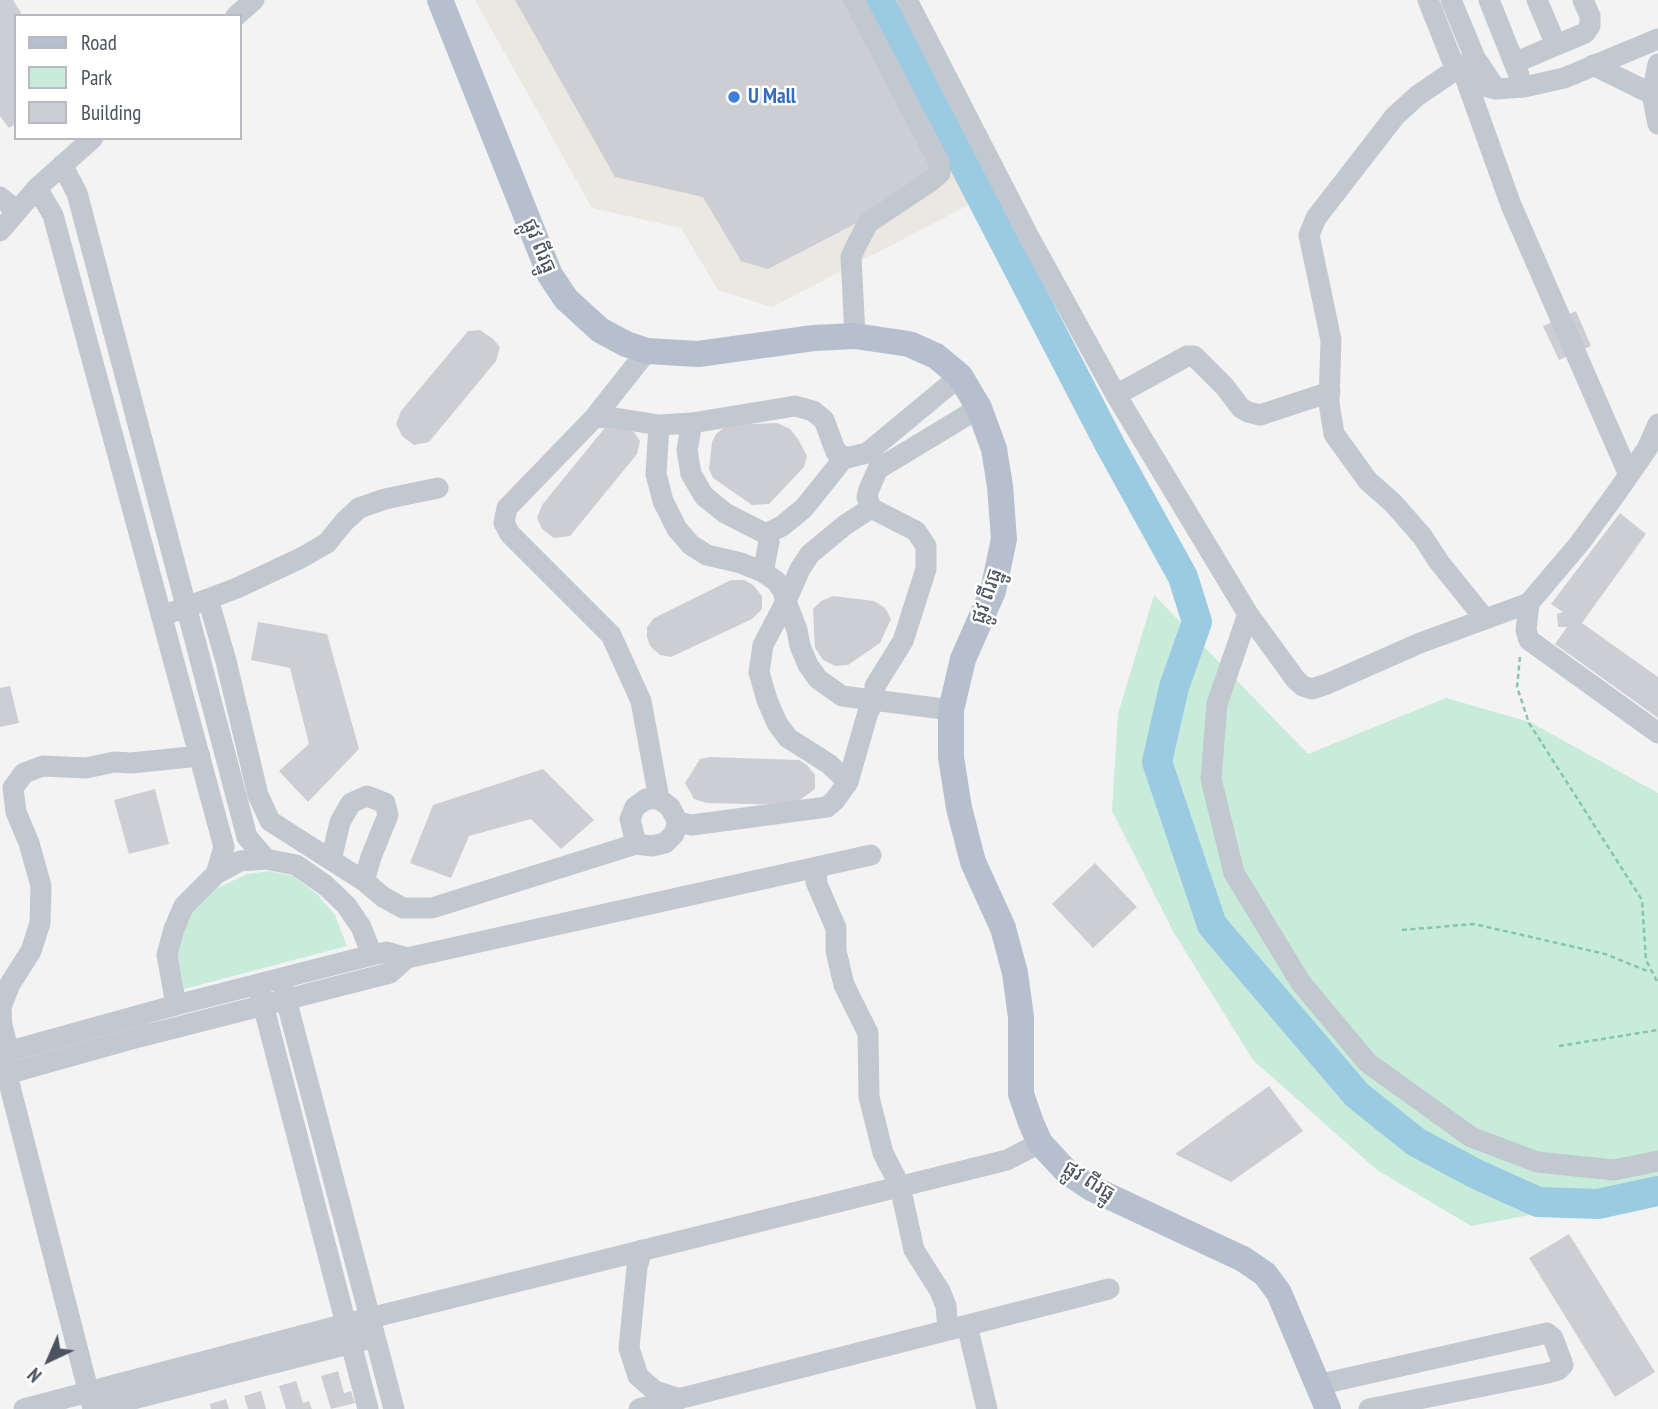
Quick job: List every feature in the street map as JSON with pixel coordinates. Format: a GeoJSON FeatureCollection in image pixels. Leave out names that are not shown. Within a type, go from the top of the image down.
{"type":"FeatureCollection","features":[{"type":"Feature","properties":{"kind":"main road","name":"ផ្លូវ ពីរធ្នូ"},"geometry":{"type":"LineString","coordinates":[[446,2],[550,275],[566,299],[600,330],[626,344],[647,351],[698,354],[814,338],[855,336],[909,344],[936,356],[960,376],[979,408],[994,449],[1004,539],[992,591],[964,659],[951,710],[951,757],[959,808],[973,862],[1003,928],[1015,973],[1021,1017],[1021,1094],[1040,1143],[1067,1172],[1091,1188],[1243,1259],[1265,1274],[1279,1293],[1328,1409]]}},
{"type":"Feature","properties":{"kind":"street"},"geometry":{"type":"LineString","coordinates":[[238,14],[254,0]]}},
{"type":"Feature","properties":{"kind":"street"},"geometry":{"type":"LineString","coordinates":[[854,0],[939,162],[940,173],[868,223],[856,246],[851,257],[855,336]]}},
{"type":"Feature","properties":{"kind":"street"},"geometry":{"type":"LineString","coordinates":[[906,0],[1029,237],[1116,395],[1248,614],[1304,687],[1312,689],[1420,642],[1529,603],[1579,544],[1629,475],[1647,449],[1658,424]]}},
{"type":"Feature","properties":{"kind":"street"},"geometry":{"type":"LineString","coordinates":[[1428,0],[1451,58],[1462,72],[1477,84],[1496,89],[1524,87],[1564,78],[1658,39]]}},
{"type":"Feature","properties":{"kind":"street"},"geometry":{"type":"LineString","coordinates":[[1451,0],[1475,58],[1496,89]]}},
{"type":"Feature","properties":{"kind":"street"},"geometry":{"type":"LineString","coordinates":[[1489,0],[1524,87]]}},
{"type":"Feature","properties":{"kind":"street"},"geometry":{"type":"LineString","coordinates":[[1537,0],[1556,45]]}},
{"type":"Feature","properties":{"kind":"street"},"geometry":{"type":"LineString","coordinates":[[1514,63],[1585,33],[1590,26],[1590,16],[1583,0]]}},
{"type":"Feature","properties":{"kind":"street"},"geometry":{"type":"LineString","coordinates":[[1658,64],[1652,94],[1658,124]]}},
{"type":"Feature","properties":{"kind":"street"},"geometry":{"type":"LineString","coordinates":[[1593,65],[1652,94]]}},
{"type":"Feature","properties":{"kind":"street"},"geometry":{"type":"LineString","coordinates":[[1462,72],[1417,96],[1395,116],[1316,219],[1309,236],[1331,340],[1329,403],[1335,434],[1368,481],[1393,503],[1422,536],[1438,562],[1485,619]]}},
{"type":"Feature","properties":{"kind":"street"},"geometry":{"type":"LineString","coordinates":[[1462,72],[1511,205],[1629,475]]}},
{"type":"Feature","properties":{"kind":"street"},"geometry":{"type":"LineString","coordinates":[[0,231],[5,202],[37,188],[91,140]]}},
{"type":"Feature","properties":{"kind":"street"},"geometry":{"type":"LineString","coordinates":[[62,165],[77,193],[247,837],[266,859]]}},
{"type":"Feature","properties":{"kind":"street"},"geometry":{"type":"LineString","coordinates":[[37,188],[52,215],[224,847],[216,874]]}},
{"type":"Feature","properties":{"kind":"street"},"geometry":{"type":"LineString","coordinates":[[647,351],[594,418],[507,508],[504,523],[510,534],[611,635],[641,701],[659,799]]}},
{"type":"Feature","properties":{"kind":"street"},"geometry":{"type":"LineString","coordinates":[[1116,395],[1187,356],[1194,356],[1226,387],[1241,408],[1248,412],[1260,415],[1330,393]]}},
{"type":"Feature","properties":{"kind":"street"},"geometry":{"type":"LineString","coordinates":[[678,822],[692,825],[827,807],[848,782],[868,712],[875,699],[876,685],[903,641],[926,569],[926,546],[916,531],[871,508],[867,497],[872,461],[960,376]]}},
{"type":"Feature","properties":{"kind":"street"},"geometry":{"type":"LineString","coordinates":[[594,418],[610,417],[659,425],[795,406],[813,411],[824,420],[836,452],[840,455],[872,461],[979,408]]}},
{"type":"Feature","properties":{"kind":"street"},"geometry":{"type":"LineString","coordinates":[[692,422],[687,450],[691,474],[704,496],[725,513],[766,534],[769,542],[763,572]]}},
{"type":"Feature","properties":{"kind":"street"},"geometry":{"type":"LineString","coordinates":[[659,425],[656,474],[663,501],[677,529],[691,545],[707,555],[741,563],[776,581],[797,630],[808,666],[818,679],[842,696],[951,710]]}},
{"type":"Feature","properties":{"kind":"street"},"geometry":{"type":"LineString","coordinates":[[766,534],[782,526],[804,508],[840,463],[840,455]]}},
{"type":"Feature","properties":{"kind":"street"},"geometry":{"type":"LineString","coordinates":[[161,616],[275,570],[327,543],[359,508],[384,499],[438,488]]}},
{"type":"Feature","properties":{"kind":"street"},"geometry":{"type":"LineString","coordinates":[[848,782],[829,764],[788,738],[777,723],[767,701],[759,672],[764,645],[800,569],[810,554],[871,508]]}},
{"type":"Feature","properties":{"kind":"street"},"geometry":{"type":"LineString","coordinates":[[208,599],[226,661],[258,795],[270,821],[364,881],[383,897],[403,908],[432,908],[636,844],[652,846],[665,843],[674,834],[678,822],[670,807],[659,799],[646,799],[635,807],[630,819],[636,844]]}},
{"type":"Feature","properties":{"kind":"street"},"geometry":{"type":"LineString","coordinates":[[1529,603],[1526,630],[1529,640],[1658,733]]}},
{"type":"Feature","properties":{"kind":"street"},"geometry":{"type":"LineString","coordinates":[[1248,614],[1217,704],[1211,779],[1234,873],[1301,983],[1368,1063],[1471,1137],[1537,1162],[1614,1170],[1658,1161]]}},
{"type":"Feature","properties":{"kind":"street"},"geometry":{"type":"LineString","coordinates":[[92,1403],[3,1064],[1,1007],[10,984],[31,951],[40,923],[41,886],[29,843],[16,812],[13,788],[24,773],[43,766],[86,768],[114,762],[131,763],[200,756]]}},
{"type":"Feature","properties":{"kind":"street"},"geometry":{"type":"LineString","coordinates":[[331,860],[340,822],[351,803],[367,796],[385,803],[388,815],[364,881]]}},
{"type":"Feature","properties":{"kind":"street"},"geometry":{"type":"LineString","coordinates":[[3,1064],[176,1005],[261,995],[390,973],[407,958],[871,855]]}},
{"type":"Feature","properties":{"kind":"street"},"geometry":{"type":"LineString","coordinates":[[176,1005],[167,955],[184,906],[216,874],[240,861],[266,859],[296,865],[325,885],[346,905],[361,927],[372,955]]}},
{"type":"Feature","properties":{"kind":"street"},"geometry":{"type":"LineString","coordinates":[[818,867],[816,882],[836,928],[836,951],[844,985],[868,1033],[869,1097],[883,1153],[900,1186],[914,1250],[940,1291],[957,1328],[987,1409]]}},
{"type":"Feature","properties":{"kind":"street"},"geometry":{"type":"LineString","coordinates":[[284,990],[372,955],[387,952],[407,958]]}},
{"type":"Feature","properties":{"kind":"street"},"geometry":{"type":"LineString","coordinates":[[284,990],[394,1409]]}},
{"type":"Feature","properties":{"kind":"street"},"geometry":{"type":"LineString","coordinates":[[3,1064],[139,1037],[261,995]]}},
{"type":"Feature","properties":{"kind":"street"},"geometry":{"type":"LineString","coordinates":[[261,995],[368,1409]]}},
{"type":"Feature","properties":{"kind":"street"},"geometry":{"type":"LineString","coordinates":[[24,1409],[92,1403],[373,1328],[642,1250],[1007,1160],[1040,1143]]}},
{"type":"Feature","properties":{"kind":"street"},"geometry":{"type":"LineString","coordinates":[[642,1250],[637,1267],[629,1348],[638,1376],[655,1391],[680,1399]]}},
{"type":"Feature","properties":{"kind":"street"},"geometry":{"type":"LineString","coordinates":[[639,1409],[1109,1289]]}},
{"type":"Feature","properties":{"kind":"street"},"geometry":{"type":"LineString","coordinates":[[1317,1385],[1377,1371],[1456,1353],[1547,1333],[1553,1338],[1563,1365],[1558,1370],[1377,1407],[1377,1371]]}},
{"type":"Feature","properties":{"kind":"street"},"geometry":{"type":"LineString","coordinates":[[1456,1353],[1462,1390]]}},
{"type":"Feature","properties":{"kind":"path"},"geometry":{"type":"LineString","coordinates":[[1529,640],[1519,660],[1517,687],[1529,723],[1643,900],[1646,960],[1658,983]]}},
{"type":"Feature","properties":{"kind":"path"},"geometry":{"type":"LineString","coordinates":[[1402,930],[1474,924],[1605,954],[1650,972]]}},
{"type":"Feature","properties":{"kind":"path"},"geometry":{"type":"LineString","coordinates":[[1559,1046],[1658,1030]]}},
{"type":"Feature","properties":{"kind":"shaded area","name":"U Mall"},"geometry":{"type":"Polygon","coordinates":[[[475,0],[888,0],[990,194],[772,307],[718,290],[681,228],[592,208],[475,0]]]}},
{"type":"Feature","properties":{"kind":"green space"},"geometry":{"type":"Polygon","coordinates":[[[1154,595],[1308,754],[1446,698],[1530,722],[1658,793],[1658,1191],[1471,1226],[1377,1170],[1253,1060],[1174,933],[1112,811],[1118,714],[1154,595]]]}},
{"type":"Feature","properties":{"kind":"green space"},"geometry":{"type":"Polygon","coordinates":[[[269,871],[293,876],[317,894],[335,915],[347,946],[184,989],[178,956],[184,932],[194,911],[217,888],[247,874],[269,871]]]}},
{"type":"Feature","properties":{"kind":"building"},"geometry":{"type":"Polygon","coordinates":[[[0,0],[13,0],[22,14],[14,14],[14,125],[9,128],[0,116],[0,0]]]}},
{"type":"Feature","properties":{"kind":"building","name":"U Mall"},"geometry":{"type":"Polygon","coordinates":[[[515,0],[848,0],[942,179],[768,269],[741,261],[703,197],[615,177],[515,0]]]}},
{"type":"Feature","properties":{"kind":"building"},"geometry":{"type":"Polygon","coordinates":[[[1576,311],[1591,346],[1559,360],[1543,326],[1576,311]]]}},
{"type":"Feature","properties":{"kind":"building"},"geometry":{"type":"Polygon","coordinates":[[[480,330],[500,347],[496,361],[429,442],[414,445],[402,436],[396,424],[401,411],[468,331],[480,330]]]}},
{"type":"Feature","properties":{"kind":"building"},"geometry":{"type":"Polygon","coordinates":[[[620,423],[634,432],[640,441],[637,454],[570,536],[554,538],[542,529],[537,518],[542,505],[608,424],[620,423]]]}},
{"type":"Feature","properties":{"kind":"building"},"geometry":{"type":"Polygon","coordinates":[[[777,423],[790,429],[798,439],[807,456],[804,467],[769,504],[752,505],[713,478],[709,469],[712,442],[716,434],[727,425],[777,423]]]}},
{"type":"Feature","properties":{"kind":"building"},"geometry":{"type":"Polygon","coordinates":[[[1620,513],[1646,534],[1582,623],[1658,677],[1658,718],[1555,644],[1567,627],[1558,627],[1557,614],[1563,612],[1551,604],[1620,513]]]}},
{"type":"Feature","properties":{"kind":"building"},"geometry":{"type":"Polygon","coordinates":[[[731,580],[744,580],[753,585],[762,596],[762,609],[752,619],[671,657],[660,655],[650,646],[647,627],[654,618],[731,580]]]}},
{"type":"Feature","properties":{"kind":"building"},"geometry":{"type":"Polygon","coordinates":[[[833,596],[874,601],[885,608],[891,619],[880,643],[848,665],[835,666],[823,660],[815,648],[813,609],[821,601],[833,596]]]}},
{"type":"Feature","properties":{"kind":"building"},"geometry":{"type":"Polygon","coordinates":[[[258,622],[327,634],[359,749],[308,802],[279,771],[309,744],[290,668],[251,660],[258,622]]]}},
{"type":"Feature","properties":{"kind":"building"},"geometry":{"type":"Polygon","coordinates":[[[10,686],[19,723],[0,727],[0,688],[10,686]]]}},
{"type":"Feature","properties":{"kind":"building"},"geometry":{"type":"Polygon","coordinates":[[[710,757],[799,760],[815,775],[815,789],[793,805],[706,803],[694,799],[685,783],[700,759],[710,757]]]}},
{"type":"Feature","properties":{"kind":"building"},"geometry":{"type":"Polygon","coordinates":[[[543,769],[594,820],[561,849],[531,819],[469,836],[451,878],[410,863],[433,805],[543,769]]]}},
{"type":"Feature","properties":{"kind":"building"},"geometry":{"type":"Polygon","coordinates":[[[155,789],[169,844],[129,854],[114,800],[155,789]]]}},
{"type":"Feature","properties":{"kind":"building"},"geometry":{"type":"Polygon","coordinates":[[[1095,863],[1137,907],[1093,948],[1052,904],[1095,863]]]}},
{"type":"Feature","properties":{"kind":"building"},"geometry":{"type":"Polygon","coordinates":[[[1269,1086],[1303,1131],[1231,1182],[1175,1154],[1269,1086]]]}},
{"type":"Feature","properties":{"kind":"building"},"geometry":{"type":"Polygon","coordinates":[[[1569,1234],[1655,1372],[1615,1397],[1529,1258],[1569,1234]]]}},
{"type":"Feature","properties":{"kind":"building"},"geometry":{"type":"Polygon","coordinates":[[[338,1371],[344,1393],[351,1391],[355,1403],[331,1409],[321,1376],[338,1371]]]}},
{"type":"Feature","properties":{"kind":"building"},"geometry":{"type":"Polygon","coordinates":[[[296,1381],[303,1403],[309,1401],[312,1409],[286,1409],[279,1386],[296,1381]]]}},
{"type":"Feature","properties":{"kind":"building"},"geometry":{"type":"Polygon","coordinates":[[[261,1391],[266,1409],[248,1409],[244,1396],[261,1391]]]}},
{"type":"Feature","properties":{"kind":"building"},"geometry":{"type":"Polygon","coordinates":[[[226,1399],[229,1409],[211,1409],[210,1404],[226,1399]]]}},
{"type":"Feature","properties":{"kind":"waterway"},"geometry":{"type":"LineString","coordinates":[[879,0],[1110,445],[1183,577],[1197,622],[1174,687],[1157,762],[1212,925],[1357,1095],[1416,1142],[1476,1174],[1538,1202],[1598,1204],[1658,1191]]}},
{"type":"Feature","properties":{"kind":"place","name":"U Mall"},"geometry":{"type":"Point","coordinates":[734,97]}}]}
